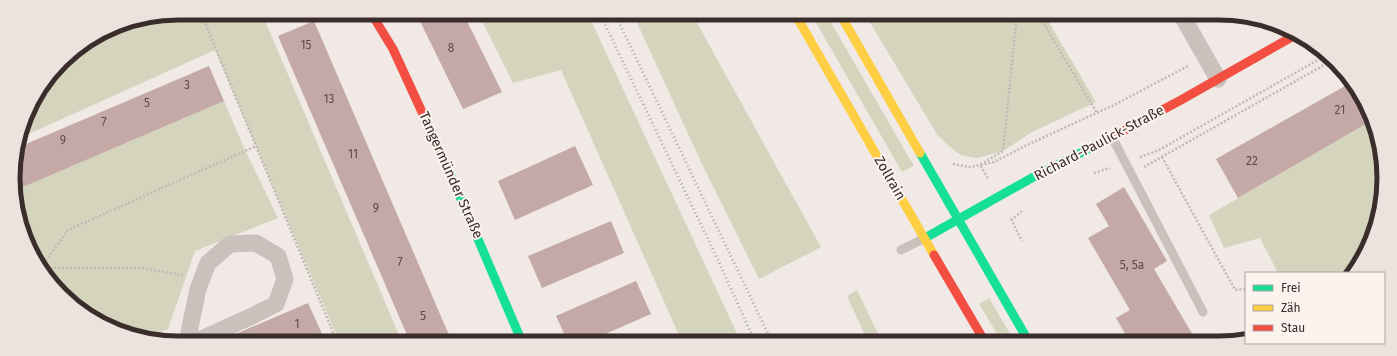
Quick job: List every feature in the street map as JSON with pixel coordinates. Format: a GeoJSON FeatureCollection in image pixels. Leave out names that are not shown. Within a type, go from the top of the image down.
{"type":"FeatureCollection","features":[{"type":"Feature","properties":{"kind":"street","name":"Tangermünder Straße"},"geometry":{"type":"LineString","coordinates":[[375,20],[393,49],[432,131],[520,336]]}},
{"type":"Feature","properties":{"kind":"street","name":"Zollrain"},"geometry":{"type":"LineString","coordinates":[[798,20],[982,336]]}},
{"type":"Feature","properties":{"kind":"street"},"geometry":{"type":"LineString","coordinates":[[843,20],[1026,336]]}},
{"type":"Feature","properties":{"kind":"street"},"geometry":{"type":"LineString","coordinates":[[1185,20],[1218,79]]}},
{"type":"Feature","properties":{"kind":"street","name":"Richard-Paulick-Straße"},"geometry":{"type":"LineString","coordinates":[[925,238],[1036,175],[1112,137],[1291,37]]}},
{"type":"Feature","properties":{"kind":"street"},"geometry":{"type":"LineString","coordinates":[[188,336],[198,289],[208,263],[230,244],[256,244],[278,256],[285,279],[276,304],[208,336]]}},
{"type":"Feature","properties":{"kind":"lane"},"geometry":{"type":"LineString","coordinates":[[1112,137],[1203,312]]}},
{"type":"Feature","properties":{"kind":"lane","name":"Richard-Paulick-Straße"},"geometry":{"type":"LineString","coordinates":[[901,250],[925,238]]}},
{"type":"Feature","properties":{"kind":"path"},"geometry":{"type":"LineString","coordinates":[[204,20],[335,336]]}},
{"type":"Feature","properties":{"kind":"path"},"geometry":{"type":"LineString","coordinates":[[980,165],[1003,151],[1016,20]]}},
{"type":"Feature","properties":{"kind":"path"},"geometry":{"type":"LineString","coordinates":[[1042,20],[1097,113]]}},
{"type":"Feature","properties":{"kind":"path"},"geometry":{"type":"LineString","coordinates":[[1091,174],[1126,163],[1159,150],[1322,58]]}},
{"type":"Feature","properties":{"kind":"path"},"geometry":{"type":"LineString","coordinates":[[952,164],[970,167],[994,162],[1116,104],[1186,67],[1208,60]]}},
{"type":"Feature","properties":{"kind":"path"},"geometry":{"type":"LineString","coordinates":[[1131,174],[1327,63]]}},
{"type":"Feature","properties":{"kind":"path"},"geometry":{"type":"LineString","coordinates":[[45,263],[68,230],[256,146]]}},
{"type":"Feature","properties":{"kind":"path"},"geometry":{"type":"LineString","coordinates":[[1162,157],[1235,290],[1245,289]]}},
{"type":"Feature","properties":{"kind":"path"},"geometry":{"type":"LineString","coordinates":[[980,165],[1022,241]]}},
{"type":"Feature","properties":{"kind":"path"},"geometry":{"type":"LineString","coordinates":[[1011,220],[1026,207]]}},
{"type":"Feature","properties":{"kind":"path"},"geometry":{"type":"LineString","coordinates":[[48,268],[140,268],[203,277]]}},
{"type":"Feature","properties":{"kind":"green space"},"geometry":{"type":"Polygon","coordinates":[[[270,20],[266,23],[399,336],[337,336],[215,50],[25,135],[36,108],[59,74],[74,59],[108,36],[127,28],[157,21],[270,20]]]}},
{"type":"Feature","properties":{"kind":"green space"},"geometry":{"type":"Polygon","coordinates":[[[482,20],[591,20],[738,336],[679,336],[561,70],[513,83],[482,20]]]}},
{"type":"Feature","properties":{"kind":"green space"},"geometry":{"type":"Polygon","coordinates":[[[636,20],[695,20],[821,247],[759,279],[701,162],[636,20]]]}},
{"type":"Feature","properties":{"kind":"green space"},"geometry":{"type":"Polygon","coordinates":[[[814,20],[829,20],[914,166],[902,172],[814,20]]]}},
{"type":"Feature","properties":{"kind":"green space"},"geometry":{"type":"Polygon","coordinates":[[[869,20],[1048,20],[1096,102],[1032,132],[1003,151],[977,158],[964,156],[956,152],[938,136],[869,20]]]}},
{"type":"Feature","properties":{"kind":"green space"},"geometry":{"type":"Polygon","coordinates":[[[224,101],[245,150],[278,218],[195,251],[168,329],[155,335],[127,328],[108,320],[90,309],[66,290],[47,266],[36,248],[25,219],[20,188],[224,101]]]}},
{"type":"Feature","properties":{"kind":"green space"},"geometry":{"type":"Polygon","coordinates":[[[1367,123],[1376,157],[1376,199],[1369,229],[1361,248],[1346,272],[1277,272],[1260,238],[1224,248],[1209,215],[1367,123]]]}},
{"type":"Feature","properties":{"kind":"green space"},"geometry":{"type":"Polygon","coordinates":[[[857,290],[879,336],[865,336],[847,296],[857,290]]]}},
{"type":"Feature","properties":{"kind":"green space"},"geometry":{"type":"Polygon","coordinates":[[[989,298],[1011,336],[998,336],[979,304],[989,298]]]}},
{"type":"Feature","properties":{"kind":"building"},"geometry":{"type":"Polygon","coordinates":[[[419,20],[466,20],[502,92],[463,109],[419,20]]]}},
{"type":"Feature","properties":{"kind":"building"},"geometry":{"type":"Polygon","coordinates":[[[314,21],[449,336],[407,336],[278,36],[314,21]]]}},
{"type":"Feature","properties":{"kind":"building"},"geometry":{"type":"Polygon","coordinates":[[[209,66],[224,101],[20,188],[20,168],[23,145],[209,66]]]}},
{"type":"Feature","properties":{"kind":"building"},"geometry":{"type":"Polygon","coordinates":[[[1346,85],[1361,108],[1367,123],[1238,198],[1216,159],[1346,85]]]}},
{"type":"Feature","properties":{"kind":"building"},"geometry":{"type":"Polygon","coordinates":[[[575,146],[593,185],[515,220],[498,181],[575,146]]]}},
{"type":"Feature","properties":{"kind":"building"},"geometry":{"type":"Polygon","coordinates":[[[1124,187],[1167,261],[1154,269],[1193,336],[1126,336],[1116,318],[1130,310],[1088,238],[1109,226],[1096,204],[1124,187]]]}},
{"type":"Feature","properties":{"kind":"building"},"geometry":{"type":"Polygon","coordinates":[[[611,221],[624,253],[542,288],[528,256],[611,221]]]}},
{"type":"Feature","properties":{"kind":"building"},"geometry":{"type":"Polygon","coordinates":[[[636,281],[651,314],[601,336],[565,336],[556,316],[636,281]]]}},
{"type":"Feature","properties":{"kind":"building"},"geometry":{"type":"Polygon","coordinates":[[[308,303],[323,336],[231,336],[308,303]]]}},
{"type":"Feature","properties":{"kind":"railway"},"geometry":{"type":"LineString","coordinates":[[603,20],[718,260],[752,336]]}},
{"type":"Feature","properties":{"kind":"railway"},"geometry":{"type":"LineString","coordinates":[[618,20],[769,336]]}},
{"type":"Feature","properties":{"kind":"traffic: fast"},"geometry":{"type":"LineString","coordinates":[[925,238],[1037,175],[1114,136]]}},
{"type":"Feature","properties":{"kind":"traffic: fast"},"geometry":{"type":"LineString","coordinates":[[920,153],[1026,336]]}},
{"type":"Feature","properties":{"kind":"traffic: fast"},"geometry":{"type":"LineString","coordinates":[[445,162],[519,336]]}},
{"type":"Feature","properties":{"kind":"traffic: slow"},"geometry":{"type":"LineString","coordinates":[[798,20],[934,255]]}},
{"type":"Feature","properties":{"kind":"traffic: slow"},"geometry":{"type":"LineString","coordinates":[[843,20],[920,153]]}},
{"type":"Feature","properties":{"kind":"traffic: jam"},"geometry":{"type":"LineString","coordinates":[[375,20],[393,49],[445,162]]}},
{"type":"Feature","properties":{"kind":"traffic: jam"},"geometry":{"type":"LineString","coordinates":[[1114,136],[1291,37]]}},
{"type":"Feature","properties":{"kind":"traffic: jam"},"geometry":{"type":"LineString","coordinates":[[934,255],[981,336]]}}]}
